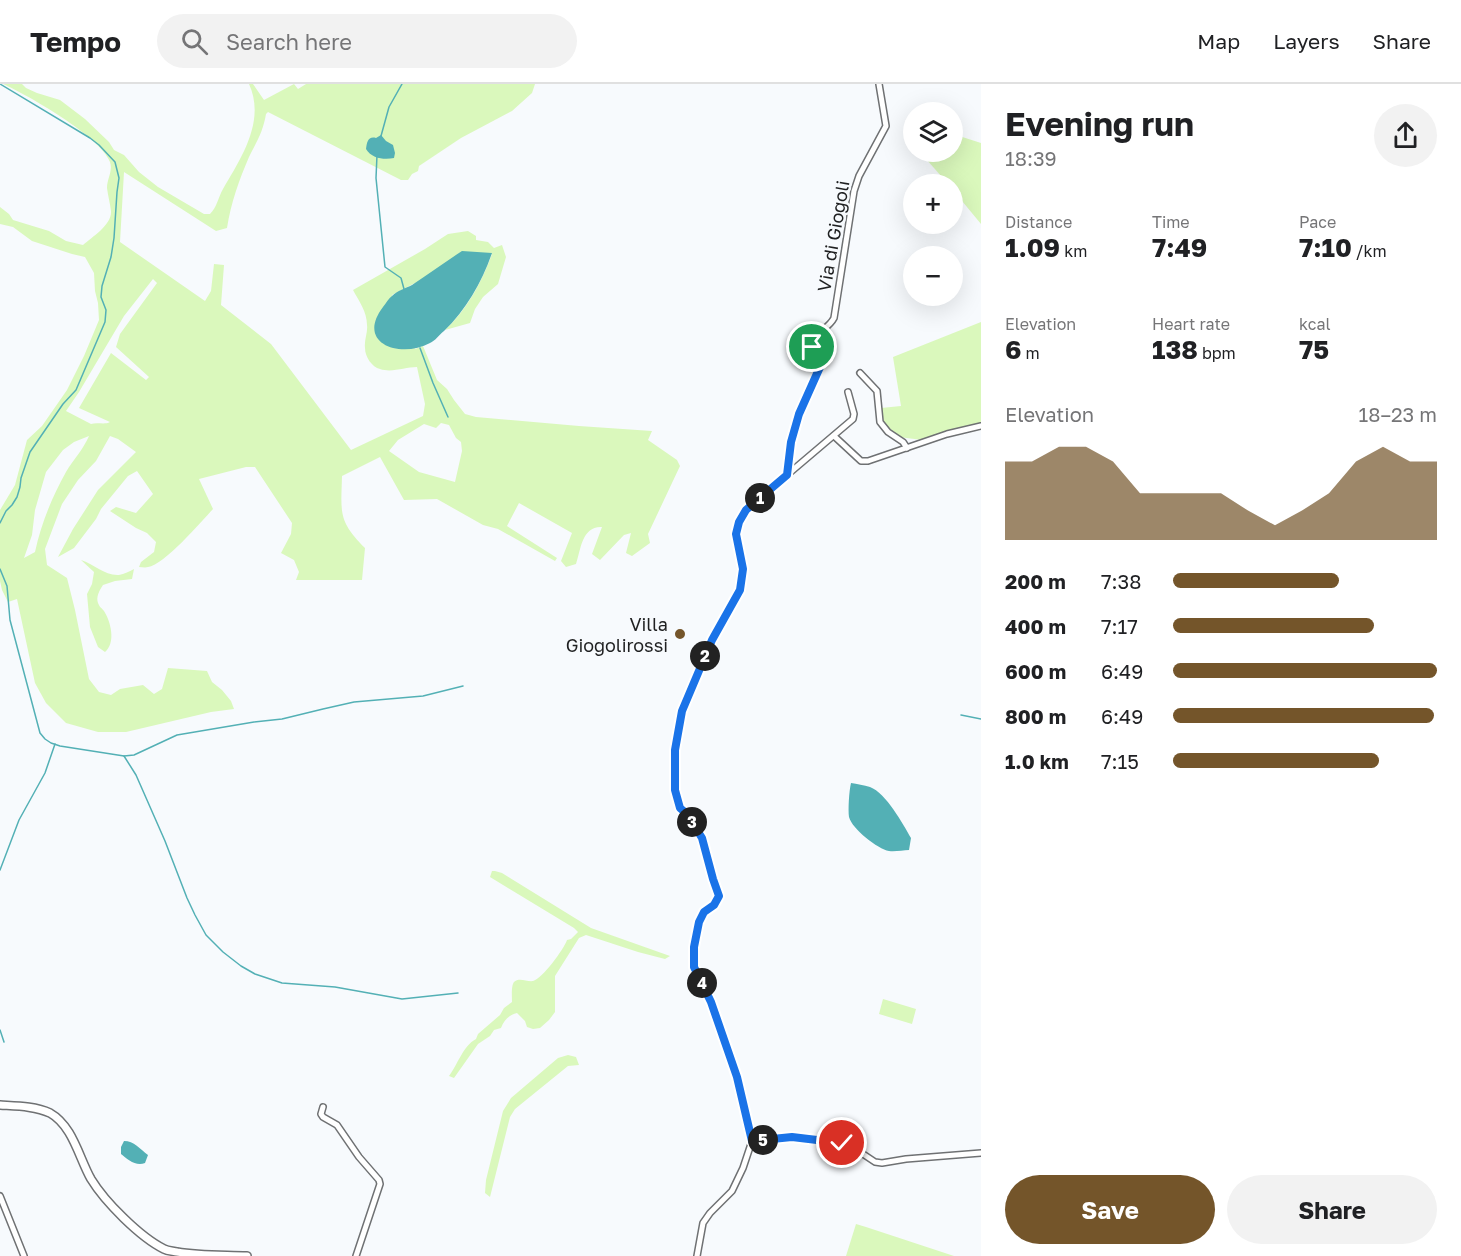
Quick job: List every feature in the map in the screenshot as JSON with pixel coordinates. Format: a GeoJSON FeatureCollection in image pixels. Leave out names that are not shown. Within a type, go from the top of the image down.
{"type":"FeatureCollection","features":[{"type":"Feature","properties":{"kind":"street","name":"Via di Giogoli"},"geometry":{"type":"LineString","coordinates":[[787,475],[791,442],[799,414],[823,363],[824,354],[812,347],[811,342],[831,325],[834,318],[854,191],[859,176],[886,126],[879,84]]}},
{"type":"Feature","properties":{"kind":"street"},"geometry":{"type":"LineString","coordinates":[[860,373],[877,391],[880,422],[907,448]]}},
{"type":"Feature","properties":{"kind":"street"},"geometry":{"type":"LineString","coordinates":[[697,1256],[703,1223],[732,1191],[752,1141],[737,1077],[711,1002],[694,967],[694,947],[699,922],[704,912],[714,905],[719,896],[702,838],[687,814],[680,808],[675,790],[675,750],[682,711],[712,640],[740,590],[743,569],[736,534],[739,522],[746,510],[853,419],[854,414],[848,392]]}},
{"type":"Feature","properties":{"kind":"street"},"geometry":{"type":"LineString","coordinates":[[834,436],[861,461],[868,461],[947,434],[981,426]]}},
{"type":"Feature","properties":{"kind":"street"},"geometry":{"type":"LineString","coordinates":[[0,1105],[38,1108],[59,1120],[67,1129],[90,1177],[110,1204],[142,1234],[165,1249],[191,1254],[247,1256]]}},
{"type":"Feature","properties":{"kind":"street"},"geometry":{"type":"LineString","coordinates":[[323,1107],[321,1114],[323,1117],[337,1125],[359,1157],[380,1180],[356,1256]]}},
{"type":"Feature","properties":{"kind":"street"},"geometry":{"type":"LineString","coordinates":[[752,1141],[792,1137],[842,1143],[851,1146],[875,1162],[882,1163],[981,1153]]}},
{"type":"Feature","properties":{"kind":"street"},"geometry":{"type":"LineString","coordinates":[[0,1196],[24,1256]]}},
{"type":"Feature","properties":{"kind":"green space"},"geometry":{"type":"Polygon","coordinates":[[[3,84],[22,84],[37,93],[60,100],[85,119],[109,142],[114,150],[124,155],[139,172],[158,187],[204,214],[210,214],[249,139],[255,112],[254,98],[249,84],[253,84],[264,100],[294,84],[298,89],[306,84],[535,84],[532,93],[512,111],[461,138],[419,166],[418,171],[408,180],[401,180],[268,112],[239,183],[227,228],[216,231],[124,172],[120,242],[205,301],[211,291],[214,264],[224,265],[221,305],[271,344],[351,450],[423,416],[425,404],[417,367],[385,370],[374,366],[366,355],[366,316],[353,290],[448,234],[468,231],[476,236],[476,240],[488,242],[494,248],[502,245],[506,257],[498,284],[483,297],[470,323],[445,330],[473,295],[492,254],[413,284],[392,295],[415,349],[423,346],[437,380],[447,389],[465,414],[476,417],[652,431],[648,440],[677,460],[680,466],[648,534],[650,543],[632,556],[626,553],[631,533],[624,535],[600,560],[592,554],[602,527],[595,528],[590,530],[583,539],[576,564],[566,567],[561,561],[572,533],[519,503],[507,526],[557,558],[555,561],[498,529],[483,525],[437,499],[404,500],[380,457],[342,476],[343,516],[350,531],[365,548],[362,580],[296,580],[299,572],[294,560],[281,553],[291,534],[292,523],[255,467],[246,467],[199,479],[213,509],[182,542],[155,564],[139,567],[141,562],[154,552],[156,542],[147,533],[110,511],[116,507],[136,513],[153,494],[137,471],[128,476],[101,509],[74,548],[58,557],[98,490],[136,452],[110,436],[96,461],[78,480],[62,504],[45,549],[47,565],[67,578],[89,679],[99,692],[111,695],[120,689],[143,685],[154,694],[162,689],[168,668],[207,671],[212,682],[231,701],[234,709],[211,712],[126,732],[98,732],[66,723],[46,703],[35,683],[17,599],[8,602],[2,590],[0,510],[15,485],[27,440],[42,426],[67,390],[84,356],[99,320],[98,303],[94,273],[85,257],[32,241],[13,227],[0,224],[0,207],[13,220],[49,231],[66,241],[83,245],[101,230],[110,216],[107,188],[111,165],[104,152],[79,129],[3,84]],[[153,279],[124,316],[66,411],[91,424],[110,422],[79,408],[111,353],[146,380],[149,377],[116,347],[120,334],[157,283],[153,279]],[[441,423],[436,428],[424,424],[398,440],[389,451],[419,472],[455,482],[462,451],[461,442],[449,425],[441,423]],[[89,436],[74,442],[63,450],[46,472],[35,510],[32,535],[24,558],[35,552],[56,491],[89,436]]]}},
{"type":"Feature","properties":{"kind":"green space"},"geometry":{"type":"Polygon","coordinates":[[[963,137],[981,143],[981,224],[963,202],[963,174],[939,174],[929,162],[963,162],[963,137]]]}},
{"type":"Feature","properties":{"kind":"green space"},"geometry":{"type":"Polygon","coordinates":[[[981,322],[981,425],[922,440],[899,437],[884,423],[881,408],[901,406],[893,357],[981,322]]]}},
{"type":"Feature","properties":{"kind":"green space"},"geometry":{"type":"Polygon","coordinates":[[[81,560],[114,575],[121,575],[134,569],[132,579],[103,585],[98,594],[98,603],[107,616],[111,632],[110,643],[105,652],[98,647],[90,627],[87,594],[94,572],[81,560]]]}},
{"type":"Feature","properties":{"kind":"green space"},"geometry":{"type":"Polygon","coordinates":[[[492,871],[502,873],[591,928],[670,956],[665,959],[586,935],[579,938],[555,976],[555,1012],[549,1020],[540,1028],[533,1029],[527,1027],[525,1021],[517,1013],[512,1015],[505,1020],[501,1028],[494,1030],[490,1036],[478,1044],[454,1078],[449,1076],[471,1042],[512,1002],[514,982],[537,979],[562,950],[567,940],[578,932],[490,877],[492,871]]]}},
{"type":"Feature","properties":{"kind":"green space"},"geometry":{"type":"Polygon","coordinates":[[[883,999],[916,1009],[912,1024],[879,1014],[883,999]]]}},
{"type":"Feature","properties":{"kind":"green space"},"geometry":{"type":"Polygon","coordinates":[[[568,1055],[576,1057],[579,1065],[568,1066],[515,1109],[510,1117],[490,1197],[485,1193],[486,1180],[503,1111],[511,1098],[558,1058],[568,1055]]]}},
{"type":"Feature","properties":{"kind":"green space"},"geometry":{"type":"Polygon","coordinates":[[[856,1224],[866,1227],[954,1256],[846,1256],[856,1224]]]}},
{"type":"Feature","properties":{"kind":"water"},"geometry":{"type":"Polygon","coordinates":[[[381,135],[393,145],[394,158],[379,158],[366,149],[370,139],[381,135]]]}},
{"type":"Feature","properties":{"kind":"water"},"geometry":{"type":"Polygon","coordinates":[[[462,251],[492,253],[472,295],[452,323],[434,341],[419,348],[395,348],[385,345],[378,339],[374,330],[376,320],[390,298],[462,251]]]}},
{"type":"Feature","properties":{"kind":"water"},"geometry":{"type":"Polygon","coordinates":[[[851,783],[876,790],[888,802],[911,838],[909,850],[891,851],[879,847],[855,827],[849,817],[851,783]]]}},
{"type":"Feature","properties":{"kind":"water"},"geometry":{"type":"Polygon","coordinates":[[[124,1141],[134,1144],[148,1155],[145,1163],[135,1163],[121,1154],[124,1141]]]}},
{"type":"Feature","properties":{"kind":"waterway"},"geometry":{"type":"LineString","coordinates":[[0,84],[99,145],[115,162],[119,178],[114,238],[102,286],[101,297],[106,310],[105,322],[76,390],[63,404],[30,452],[17,497],[0,523]]}},
{"type":"Feature","properties":{"kind":"waterway"},"geometry":{"type":"LineString","coordinates":[[381,136],[389,107],[402,84]]}},
{"type":"Feature","properties":{"kind":"waterway"},"geometry":{"type":"LineString","coordinates":[[377,155],[376,178],[385,267],[401,278],[404,289]]}},
{"type":"Feature","properties":{"kind":"waterway"},"geometry":{"type":"LineString","coordinates":[[420,348],[448,417]]}},
{"type":"Feature","properties":{"kind":"waterway"},"geometry":{"type":"LineString","coordinates":[[0,569],[7,586],[10,620],[40,733],[51,743],[60,746],[124,756],[134,755],[177,735],[282,719],[354,702],[423,696],[463,686]]}},
{"type":"Feature","properties":{"kind":"waterway"},"geometry":{"type":"LineString","coordinates":[[961,715],[981,719]]}},
{"type":"Feature","properties":{"kind":"waterway"},"geometry":{"type":"LineString","coordinates":[[0,870],[19,820],[45,773],[55,744]]}},
{"type":"Feature","properties":{"kind":"waterway"},"geometry":{"type":"LineString","coordinates":[[124,756],[136,775],[187,898],[206,935],[241,966],[255,974],[282,983],[335,987],[402,999],[458,993]]}},
{"type":"Feature","properties":{"kind":"waterway"},"geometry":{"type":"LineString","coordinates":[[0,1030],[4,1042]]}},
{"type":"Feature","properties":{"kind":"place","name":"Villa Giogolirossi"},"geometry":{"type":"Point","coordinates":[680,634]}},
{"type":"Feature","properties":{"kind":"route"},"geometry":{"type":"LineString","coordinates":[[812,347],[824,354],[824,358],[799,414],[791,442],[787,475],[746,510],[739,522],[736,534],[743,569],[740,590],[712,640],[682,711],[675,750],[675,790],[680,808],[687,814],[702,838],[719,893],[714,905],[704,912],[699,922],[693,963],[711,1002],[737,1077],[752,1141],[792,1137],[842,1143]]}}]}
